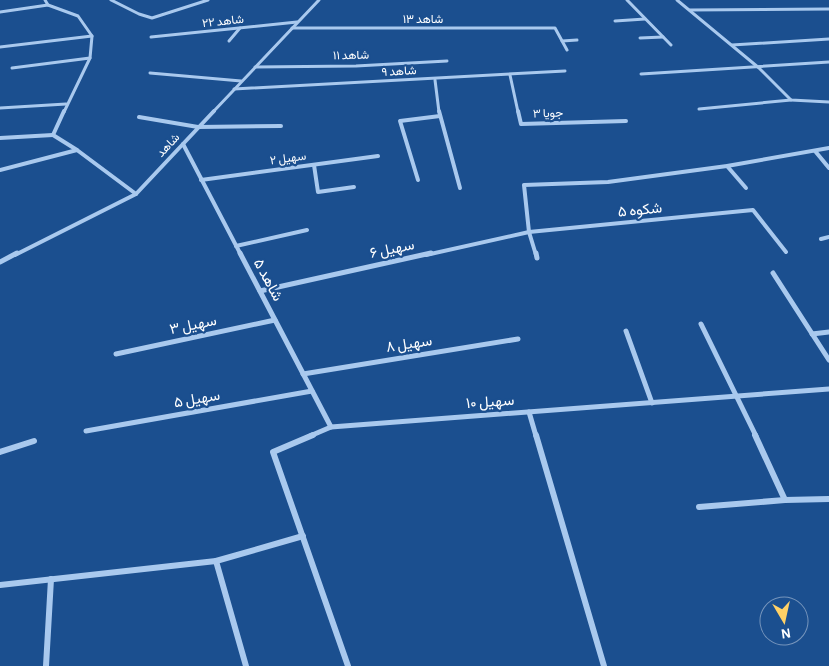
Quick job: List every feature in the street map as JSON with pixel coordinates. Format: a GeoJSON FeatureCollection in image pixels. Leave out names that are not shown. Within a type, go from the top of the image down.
{"type":"FeatureCollection","features":[{"type":"Feature","properties":{"kind":"street"},"geometry":{"type":"LineString","coordinates":[[45,0],[48,5]]}},
{"type":"Feature","properties":{"kind":"street"},"geometry":{"type":"LineString","coordinates":[[111,0],[132,11],[152,18],[208,0]]}},
{"type":"Feature","properties":{"kind":"street","name":"شاهد"},"geometry":{"type":"LineString","coordinates":[[0,262],[136,194],[319,0]]}},
{"type":"Feature","properties":{"kind":"street"},"geometry":{"type":"LineString","coordinates":[[627,0],[671,45]]}},
{"type":"Feature","properties":{"kind":"street"},"geometry":{"type":"LineString","coordinates":[[677,0],[759,68],[791,100]]}},
{"type":"Feature","properties":{"kind":"street"},"geometry":{"type":"LineString","coordinates":[[0,12],[48,5],[78,16],[92,36],[90,58],[66,104],[53,135]]}},
{"type":"Feature","properties":{"kind":"street"},"geometry":{"type":"LineString","coordinates":[[690,10],[829,9]]}},
{"type":"Feature","properties":{"kind":"street"},"geometry":{"type":"LineString","coordinates":[[615,21],[645,19]]}},
{"type":"Feature","properties":{"kind":"street","name":"شاهد ۲۲"},"geometry":{"type":"LineString","coordinates":[[151,37],[297,22]]}},
{"type":"Feature","properties":{"kind":"street"},"geometry":{"type":"LineString","coordinates":[[229,41],[240,28]]}},
{"type":"Feature","properties":{"kind":"street","name":"شاهد ۱۳"},"geometry":{"type":"LineString","coordinates":[[292,28],[555,28],[562,41]]}},
{"type":"Feature","properties":{"kind":"street"},"geometry":{"type":"LineString","coordinates":[[0,47],[92,36]]}},
{"type":"Feature","properties":{"kind":"street"},"geometry":{"type":"LineString","coordinates":[[640,38],[663,37]]}},
{"type":"Feature","properties":{"kind":"street"},"geometry":{"type":"LineString","coordinates":[[732,45],[829,39]]}},
{"type":"Feature","properties":{"kind":"street"},"geometry":{"type":"LineString","coordinates":[[567,50],[562,41],[577,40]]}},
{"type":"Feature","properties":{"kind":"street"},"geometry":{"type":"LineString","coordinates":[[12,68],[90,58]]}},
{"type":"Feature","properties":{"kind":"street","name":"شاهد ۱۱"},"geometry":{"type":"LineString","coordinates":[[255,67],[356,66],[447,61]]}},
{"type":"Feature","properties":{"kind":"street"},"geometry":{"type":"LineString","coordinates":[[641,74],[759,68],[829,62]]}},
{"type":"Feature","properties":{"kind":"street","name":"شاهد ۹"},"geometry":{"type":"LineString","coordinates":[[234,89],[565,72]]}},
{"type":"Feature","properties":{"kind":"street"},"geometry":{"type":"LineString","coordinates":[[150,73],[241,81]]}},
{"type":"Feature","properties":{"kind":"street","name":"جویا ۳"},"geometry":{"type":"LineString","coordinates":[[510,76],[521,124],[626,121]]}},
{"type":"Feature","properties":{"kind":"street"},"geometry":{"type":"LineString","coordinates":[[435,80],[440,116],[460,188]]}},
{"type":"Feature","properties":{"kind":"street"},"geometry":{"type":"LineString","coordinates":[[699,109],[791,100],[829,102]]}},
{"type":"Feature","properties":{"kind":"street"},"geometry":{"type":"LineString","coordinates":[[823,102],[829,107]]}},
{"type":"Feature","properties":{"kind":"street"},"geometry":{"type":"LineString","coordinates":[[0,108],[66,104]]}},
{"type":"Feature","properties":{"kind":"street"},"geometry":{"type":"LineString","coordinates":[[418,180],[400,120],[440,116]]}},
{"type":"Feature","properties":{"kind":"street"},"geometry":{"type":"LineString","coordinates":[[139,117],[198,127],[281,126]]}},
{"type":"Feature","properties":{"kind":"street"},"geometry":{"type":"LineString","coordinates":[[0,138],[53,135],[78,150],[136,194]]}},
{"type":"Feature","properties":{"kind":"street","name":"شاهد ۵"},"geometry":{"type":"LineString","coordinates":[[183,144],[331,427]]}},
{"type":"Feature","properties":{"kind":"street"},"geometry":{"type":"LineString","coordinates":[[537,258],[530,232],[524,185],[608,182],[727,166],[829,148]]}},
{"type":"Feature","properties":{"kind":"street"},"geometry":{"type":"LineString","coordinates":[[0,170],[78,150]]}},
{"type":"Feature","properties":{"kind":"street"},"geometry":{"type":"LineString","coordinates":[[815,151],[829,168]]}},
{"type":"Feature","properties":{"kind":"street","name":"سهیل ۲"},"geometry":{"type":"LineString","coordinates":[[201,180],[378,156]]}},
{"type":"Feature","properties":{"kind":"street"},"geometry":{"type":"LineString","coordinates":[[314,165],[318,192],[354,188]]}},
{"type":"Feature","properties":{"kind":"street"},"geometry":{"type":"LineString","coordinates":[[727,166],[746,188]]}},
{"type":"Feature","properties":{"kind":"street","name":"شکوه ۵"},"geometry":{"type":"LineString","coordinates":[[530,232],[753,210],[786,252]]}},
{"type":"Feature","properties":{"kind":"street"},"geometry":{"type":"LineString","coordinates":[[236,246],[307,230]]}},
{"type":"Feature","properties":{"kind":"street","name":"سهیل ۶"},"geometry":{"type":"LineString","coordinates":[[260,291],[530,232]]}},
{"type":"Feature","properties":{"kind":"street"},"geometry":{"type":"LineString","coordinates":[[821,239],[829,237]]}},
{"type":"Feature","properties":{"kind":"street"},"geometry":{"type":"LineString","coordinates":[[773,273],[829,360]]}},
{"type":"Feature","properties":{"kind":"street","name":"سهیل ۳"},"geometry":{"type":"LineString","coordinates":[[116,354],[275,320]]}},
{"type":"Feature","properties":{"kind":"street"},"geometry":{"type":"LineString","coordinates":[[701,324],[738,396],[785,500]]}},
{"type":"Feature","properties":{"kind":"street"},"geometry":{"type":"LineString","coordinates":[[626,331],[652,403]]}},
{"type":"Feature","properties":{"kind":"street"},"geometry":{"type":"LineString","coordinates":[[812,334],[829,332]]}},
{"type":"Feature","properties":{"kind":"street","name":"سهیل ۸"},"geometry":{"type":"LineString","coordinates":[[303,374],[518,339]]}},
{"type":"Feature","properties":{"kind":"street","name":"سهیل ۱۰"},"geometry":{"type":"LineString","coordinates":[[303,536],[273,452],[331,427],[829,389]]}},
{"type":"Feature","properties":{"kind":"street","name":"سهیل ۵"},"geometry":{"type":"LineString","coordinates":[[86,431],[312,391]]}},
{"type":"Feature","properties":{"kind":"street"},"geometry":{"type":"LineString","coordinates":[[529,412],[604,666]]}},
{"type":"Feature","properties":{"kind":"street"},"geometry":{"type":"LineString","coordinates":[[0,452],[34,441]]}},
{"type":"Feature","properties":{"kind":"street"},"geometry":{"type":"LineString","coordinates":[[699,507],[829,498]]}},
{"type":"Feature","properties":{"kind":"street"},"geometry":{"type":"LineString","coordinates":[[0,585],[216,561],[303,536],[348,666]]}},
{"type":"Feature","properties":{"kind":"street"},"geometry":{"type":"LineString","coordinates":[[216,561],[246,666]]}},
{"type":"Feature","properties":{"kind":"street"},"geometry":{"type":"LineString","coordinates":[[46,666],[51,579]]}}]}
